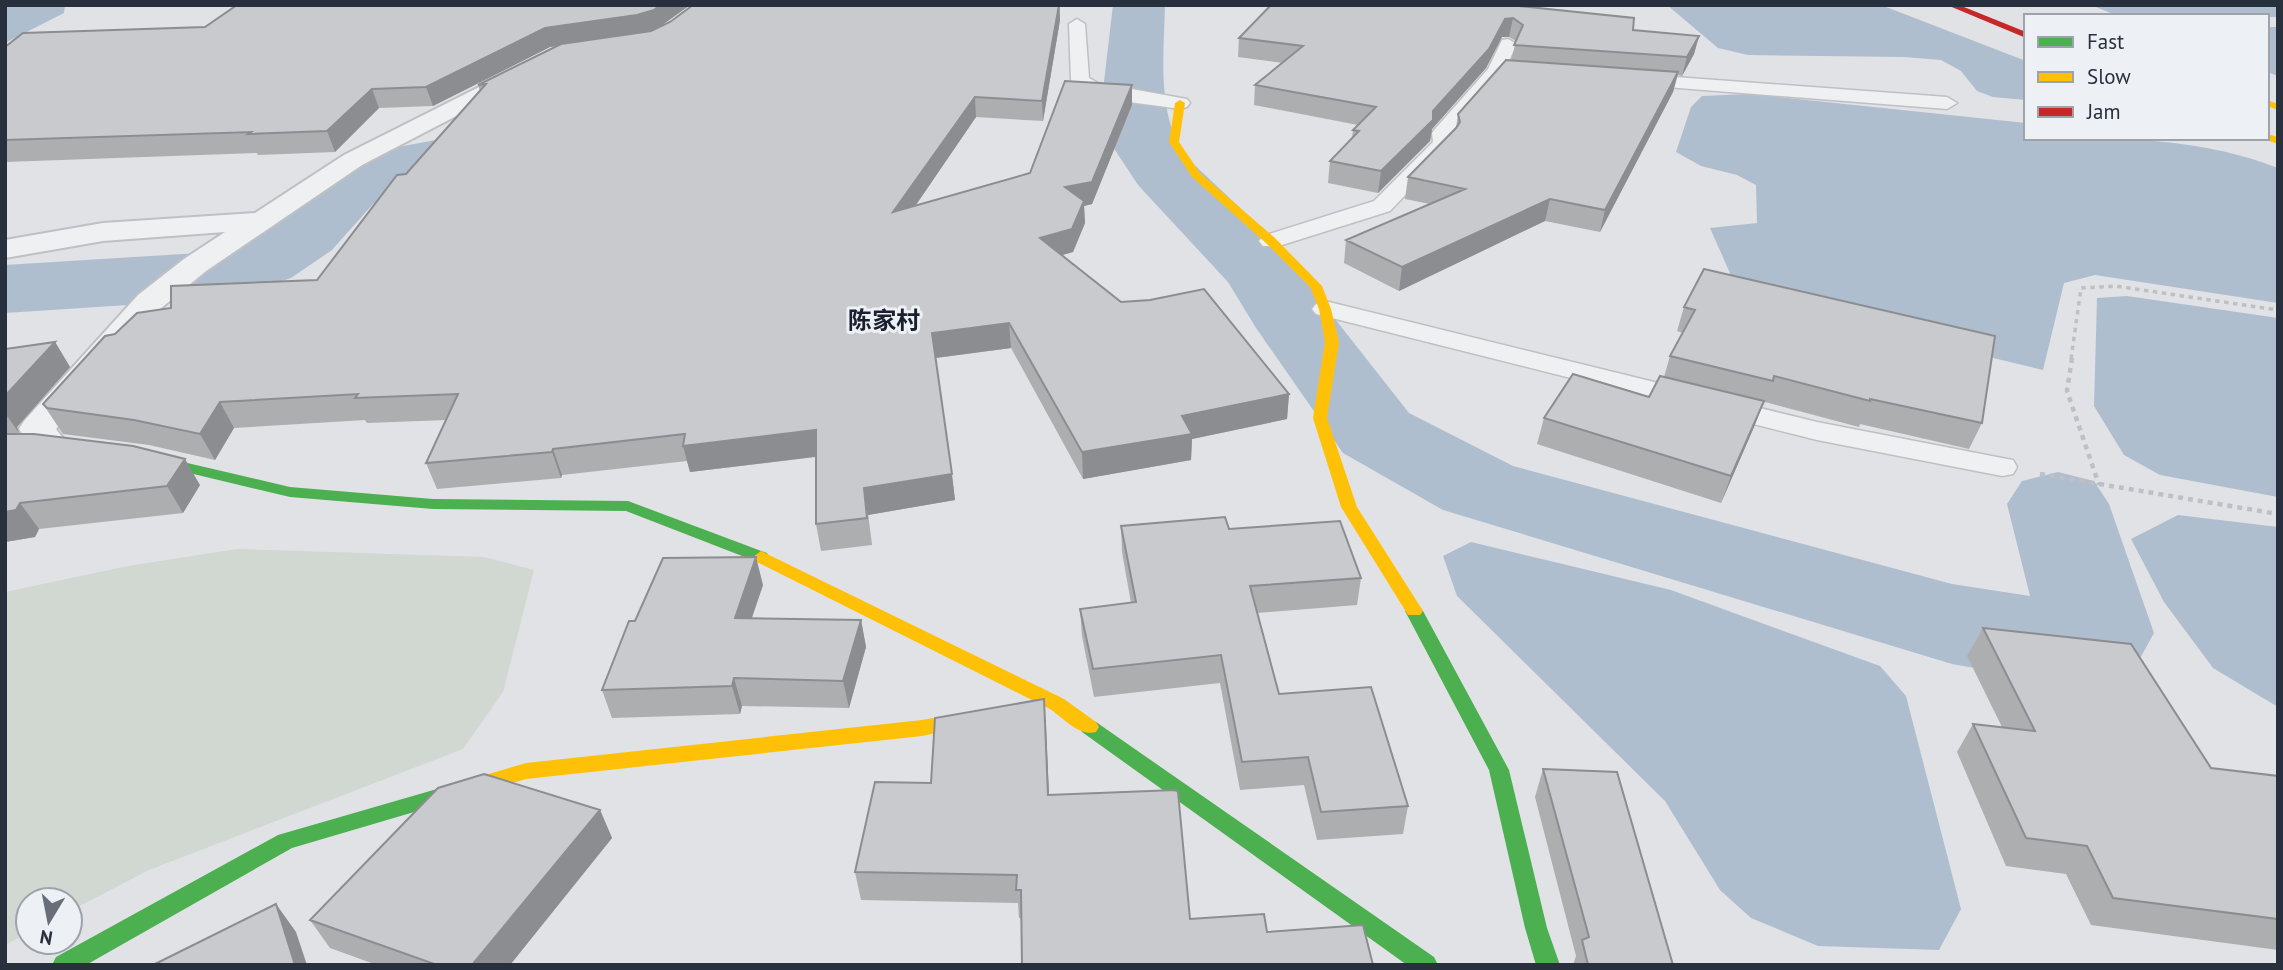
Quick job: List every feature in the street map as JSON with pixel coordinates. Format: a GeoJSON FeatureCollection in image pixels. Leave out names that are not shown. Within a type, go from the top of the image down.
{"type":"FeatureCollection","features":[{"type":"Feature","properties":{"kind":"main road"},"geometry":{"type":"LineString","coordinates":[[1951,5],[2024,34]]}},
{"type":"Feature","properties":{"kind":"main road"},"geometry":{"type":"LineString","coordinates":[[1180,103],[1174,142],[1196,175],[1271,241],[1316,286],[1325,309],[1332,342],[1320,418],[1349,506],[1427,632],[1499,770],[1536,928],[1548,965]]}},
{"type":"Feature","properties":{"kind":"main road"},"geometry":{"type":"LineString","coordinates":[[124,455],[290,492],[433,505],[628,506],[766,559],[1057,704],[1426,965]]}},
{"type":"Feature","properties":{"kind":"main road"},"geometry":{"type":"LineString","coordinates":[[1030,709],[1057,704]]}},
{"type":"Feature","properties":{"kind":"main road"},"geometry":{"type":"LineString","coordinates":[[64,965],[286,841],[526,771],[922,727],[1003,713]]}},
{"type":"Feature","properties":{"kind":"street"},"geometry":{"type":"LineString","coordinates":[[47,446],[37,429],[149,302],[195,265],[353,160],[547,60]]}},
{"type":"Feature","properties":{"kind":"street"},"geometry":{"type":"LineString","coordinates":[[5,249],[103,232],[261,220]]}},
{"type":"Feature","properties":{"kind":"lane"},"geometry":{"type":"LineString","coordinates":[[1077,24],[1080,80],[1093,88],[1180,103]]}},
{"type":"Feature","properties":{"kind":"lane"},"geometry":{"type":"LineString","coordinates":[[1271,241],[1382,206],[1444,143],[1442,133],[1503,71],[1508,44]]}},
{"type":"Feature","properties":{"kind":"lane"},"geometry":{"type":"LineString","coordinates":[[1617,79],[1947,103]]}},
{"type":"Feature","properties":{"kind":"lane"},"geometry":{"type":"LineString","coordinates":[[1325,309],[1817,431],[2003,467]]}},
{"type":"Feature","properties":{"kind":"path"},"geometry":{"type":"LineString","coordinates":[[2099,485],[2067,391],[2081,288],[2115,286],[2278,310]]}},
{"type":"Feature","properties":{"kind":"path"},"geometry":{"type":"LineString","coordinates":[[2003,467],[2278,514]]}},
{"type":"Feature","properties":{"kind":"shaded area"},"geometry":{"type":"Polygon","coordinates":[[[237,549],[484,557],[534,570],[503,692],[463,749],[149,870],[84,904],[84,886],[14,886],[14,940],[5,945],[5,592],[128,566],[237,549]]]}},
{"type":"Feature","properties":{"kind":"water"},"geometry":{"type":"Polygon","coordinates":[[[5,5],[65,5],[64,13],[5,43],[5,5]]]}},
{"type":"Feature","properties":{"kind":"water"},"geometry":{"type":"Polygon","coordinates":[[[1667,5],[1881,5],[2024,60],[2024,100],[1993,97],[1977,91],[1961,71],[1941,60],[1748,55],[1718,48],[1667,5]]]}},
{"type":"Feature","properties":{"kind":"water"},"geometry":{"type":"Polygon","coordinates":[[[2091,5],[2278,5],[2278,17],[2269,17],[2269,14],[2113,14],[2091,5]]]}},
{"type":"Feature","properties":{"kind":"water"},"geometry":{"type":"Polygon","coordinates":[[[2269,27],[2278,27],[2278,76],[2269,73],[2269,27]]]}},
{"type":"Feature","properties":{"kind":"water"},"geometry":{"type":"Polygon","coordinates":[[[1749,94],[2024,123],[2024,140],[2138,140],[2185,144],[2278,168],[2278,303],[2095,275],[2064,283],[2043,370],[1741,298],[1710,228],[1757,223],[1756,185],[1737,175],[1701,166],[1676,152],[1691,107],[1702,96],[1749,94]]]}},
{"type":"Feature","properties":{"kind":"water"},"geometry":{"type":"Polygon","coordinates":[[[2127,296],[2278,318],[2278,497],[2160,475],[2124,455],[2094,406],[2097,298],[2127,296]]]}},
{"type":"Feature","properties":{"kind":"water"},"geometry":{"type":"Polygon","coordinates":[[[2178,515],[2278,527],[2278,707],[2213,668],[2164,602],[2131,539],[2178,515]]]}},
{"type":"Feature","properties":{"kind":"water"},"geometry":{"type":"Polygon","coordinates":[[[1471,542],[1671,590],[1880,666],[1906,696],[1961,909],[1939,950],[1818,946],[1751,918],[1720,890],[1665,801],[1457,596],[1443,556],[1471,542]]]}},
{"type":"Feature","properties":{"kind":"building"},"geometry":{"type":"Polygon","coordinates":[[[237,5],[660,5],[654,10],[637,15],[545,28],[426,87],[372,89],[327,131],[5,140],[5,47],[23,33],[205,27],[237,5]]]}},
{"type":"Feature","properties":{"kind":"building"},"geometry":{"type":"Polygon","coordinates":[[[693,5],[1059,5],[1042,101],[975,97],[893,212],[1030,173],[1065,81],[1132,85],[1092,182],[1065,187],[1084,201],[1072,229],[1040,238],[1121,302],[1150,300],[1204,289],[1289,394],[1182,416],[1192,434],[1082,452],[1009,323],[932,333],[952,474],[864,488],[867,518],[816,524],[816,430],[683,446],[685,434],[553,449],[552,452],[426,463],[458,394],[355,398],[358,394],[220,402],[200,434],[134,420],[47,408],[43,404],[105,336],[115,334],[137,313],[171,308],[171,286],[317,280],[397,175],[406,174],[486,84],[478,85],[561,44],[651,31],[670,22],[693,5]]]}},
{"type":"Feature","properties":{"kind":"building"},"geometry":{"type":"Polygon","coordinates":[[[1271,5],[1509,5],[1634,18],[1633,30],[1699,36],[1687,57],[1514,45],[1523,25],[1513,18],[1505,19],[1489,49],[1433,111],[1433,120],[1381,171],[1330,161],[1359,131],[1353,130],[1376,107],[1255,85],[1303,46],[1239,38],[1271,5]]]}},
{"type":"Feature","properties":{"kind":"building"},"geometry":{"type":"Polygon","coordinates":[[[1506,60],[1678,72],[1605,210],[1550,199],[1402,267],[1346,240],[1465,189],[1408,177],[1456,128],[1460,122],[1458,114],[1506,60]]]}},
{"type":"Feature","properties":{"kind":"building"},"geometry":{"type":"Polygon","coordinates":[[[1704,269],[1995,336],[1982,423],[1870,401],[1774,376],[1773,381],[1670,356],[1695,310],[1684,307],[1704,269]]]}},
{"type":"Feature","properties":{"kind":"building"},"geometry":{"type":"Polygon","coordinates":[[[55,342],[5,396],[5,349],[55,342]]]}},
{"type":"Feature","properties":{"kind":"building"},"geometry":{"type":"Polygon","coordinates":[[[1573,374],[1649,397],[1660,376],[1764,401],[1731,476],[1544,418],[1573,374]]]}},
{"type":"Feature","properties":{"kind":"building"},"geometry":{"type":"Polygon","coordinates":[[[5,434],[34,434],[133,446],[185,459],[167,486],[20,503],[16,510],[5,512],[5,434]]]}},
{"type":"Feature","properties":{"kind":"building"},"geometry":{"type":"Polygon","coordinates":[[[1225,517],[1229,529],[1340,521],[1361,578],[1250,586],[1279,694],[1371,687],[1408,806],[1321,812],[1308,757],[1242,762],[1221,655],[1093,669],[1080,609],[1136,602],[1121,526],[1225,517]]]}},
{"type":"Feature","properties":{"kind":"building"},"geometry":{"type":"Polygon","coordinates":[[[756,557],[735,618],[861,620],[843,681],[734,678],[732,686],[602,690],[629,621],[635,621],[663,558],[756,557]]]}},
{"type":"Feature","properties":{"kind":"building"},"geometry":{"type":"Polygon","coordinates":[[[1983,628],[2131,644],[2211,768],[2278,776],[2278,919],[2113,898],[2087,846],[2026,838],[1973,724],[2035,731],[1983,628]]]}},
{"type":"Feature","properties":{"kind":"building"},"geometry":{"type":"Polygon","coordinates":[[[1044,699],[1048,795],[1178,792],[1190,919],[1264,914],[1267,932],[1363,925],[1373,965],[1022,965],[1021,890],[1016,890],[1017,875],[855,872],[875,782],[931,783],[935,718],[1044,699]]]}},
{"type":"Feature","properties":{"kind":"building"},"geometry":{"type":"Polygon","coordinates":[[[1543,769],[1617,772],[1673,965],[1588,965],[1582,940],[1589,937],[1543,769]]]}},
{"type":"Feature","properties":{"kind":"building"},"geometry":{"type":"Polygon","coordinates":[[[484,774],[600,810],[472,965],[437,965],[310,920],[438,788],[484,774]]]}},
{"type":"Feature","properties":{"kind":"building"},"geometry":{"type":"Polygon","coordinates":[[[276,904],[295,965],[153,965],[276,904]]]}},
{"type":"Feature","properties":{"kind":"waterway"},"geometry":{"type":"LineString","coordinates":[[1139,5],[1133,90],[1146,147],[1162,171],[1260,270],[1298,328],[1376,433],[1478,488],[1952,624],[2070,644],[2097,633],[2058,504]]}},
{"type":"Feature","properties":{"kind":"waterway"},"geometry":{"type":"LineString","coordinates":[[5,289],[220,275],[264,262],[306,234],[348,189],[400,165],[452,157],[553,155]]}},
{"type":"Feature","properties":{"kind":"traffic: fast"},"geometry":{"type":"LineString","coordinates":[[140,457],[290,492],[433,504],[628,506],[761,557]]}},
{"type":"Feature","properties":{"kind":"traffic: fast"},"geometry":{"type":"LineString","coordinates":[[1414,611],[1499,770],[1536,928],[1548,965]]}},
{"type":"Feature","properties":{"kind":"traffic: fast"},"geometry":{"type":"LineString","coordinates":[[1089,727],[1426,965]]}},
{"type":"Feature","properties":{"kind":"traffic: fast"},"geometry":{"type":"LineString","coordinates":[[64,965],[286,841],[475,786]]}},
{"type":"Feature","properties":{"kind":"traffic: slow"},"geometry":{"type":"LineString","coordinates":[[1180,103],[1174,142],[1196,175],[1271,241],[1316,286],[1325,309],[1332,342],[1320,418],[1349,507],[1414,611]]}},
{"type":"Feature","properties":{"kind":"traffic: slow"},"geometry":{"type":"LineString","coordinates":[[2269,104],[2278,107]]}},
{"type":"Feature","properties":{"kind":"traffic: slow"},"geometry":{"type":"LineString","coordinates":[[2269,138],[2278,141]]}},
{"type":"Feature","properties":{"kind":"traffic: slow"},"geometry":{"type":"LineString","coordinates":[[761,557],[1057,704],[1089,727]]}},
{"type":"Feature","properties":{"kind":"traffic: slow"},"geometry":{"type":"LineString","coordinates":[[475,786],[526,771],[922,728],[986,716]]}},
{"type":"Feature","properties":{"kind":"traffic: jam"},"geometry":{"type":"LineString","coordinates":[[1951,5],[2024,34]]}},
{"type":"Feature","properties":{"kind":"district","name":"陈家村"},"geometry":{"type":"Point","coordinates":[884,321]}}]}
